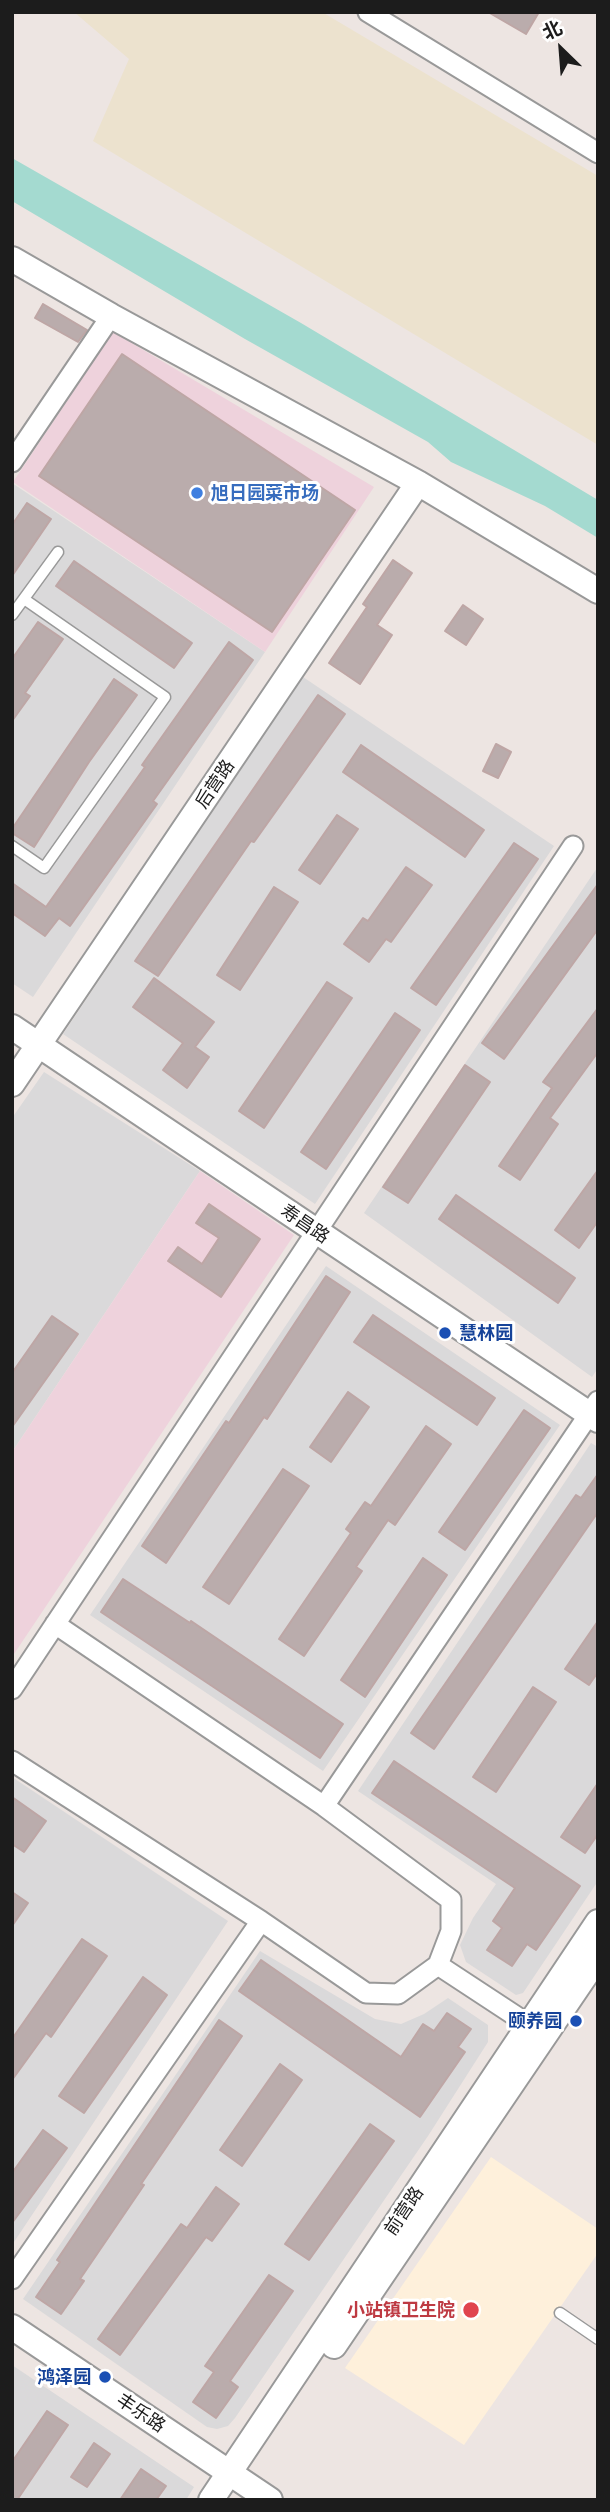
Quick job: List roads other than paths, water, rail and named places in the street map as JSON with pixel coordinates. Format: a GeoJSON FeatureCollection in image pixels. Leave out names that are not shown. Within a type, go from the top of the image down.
{"type":"FeatureCollection","features":[{"type":"Feature","properties":{"kind":"street"},"geometry":{"type":"LineString","coordinates":[[368,12],[598,153]]}},
{"type":"Feature","properties":{"kind":"street"},"geometry":{"type":"LineString","coordinates":[[12,259],[418,483],[598,591]]}},
{"type":"Feature","properties":{"kind":"street"},"geometry":{"type":"LineString","coordinates":[[12,463],[111,316]]}},
{"type":"Feature","properties":{"kind":"street","name":"后营路"},"geometry":{"type":"LineString","coordinates":[[12,1084],[418,483]]}},
{"type":"Feature","properties":{"kind":"street"},"geometry":{"type":"LineString","coordinates":[[14,1682],[573,846]]}},
{"type":"Feature","properties":{"kind":"street","name":"寿昌路"},"geometry":{"type":"LineString","coordinates":[[12,1014],[42,1041],[596,1409]]}},
{"type":"Feature","properties":{"kind":"street","name":"寿昌路"},"geometry":{"type":"LineString","coordinates":[[12,1027],[42,1041]]}},
{"type":"Feature","properties":{"kind":"street"},"geometry":{"type":"LineString","coordinates":[[324,1806],[596,1409]]}},
{"type":"Feature","properties":{"kind":"street"},"geometry":{"type":"LineString","coordinates":[[12,1760],[261,1921],[366,1993],[398,1994],[438,1965],[451,1931],[451,1900],[324,1806],[55,1624]]}},
{"type":"Feature","properties":{"kind":"street"},"geometry":{"type":"LineString","coordinates":[[12,2279],[261,1921]]}},
{"type":"Feature","properties":{"kind":"street","name":"前营路"},"geometry":{"type":"LineString","coordinates":[[226,2490],[537,2030],[598,1922]]}},
{"type":"Feature","properties":{"kind":"street","name":"前营路"},"geometry":{"type":"LineString","coordinates":[[537,2030],[598,1957]]}},
{"type":"Feature","properties":{"kind":"street"},"geometry":{"type":"LineString","coordinates":[[438,1965],[537,2030]]}},
{"type":"Feature","properties":{"kind":"street","name":"丰乐路"},"geometry":{"type":"LineString","coordinates":[[12,2328],[201,2460]]}},
{"type":"Feature","properties":{"kind":"street","name":"丰乐路"},"geometry":{"type":"LineString","coordinates":[[12,2342],[201,2460]]}},
{"type":"Feature","properties":{"kind":"street"},"geometry":{"type":"LineString","coordinates":[[201,2460],[216,2469],[226,2490],[270,2500]]}},
{"type":"Feature","properties":{"kind":"lane"},"geometry":{"type":"LineString","coordinates":[[12,615],[58,551]]}},
{"type":"Feature","properties":{"kind":"lane"},"geometry":{"type":"LineString","coordinates":[[12,846],[44,868],[165,697],[24,599]]}},
{"type":"Feature","properties":{"kind":"lane"},"geometry":{"type":"LineString","coordinates":[[560,2314],[598,2339]]}},
{"type":"Feature","properties":{"kind":"water"},"geometry":{"type":"Polygon","coordinates":[[[12,158],[301,323],[598,500],[598,538],[545,506],[451,462],[428,442],[245,339],[12,201],[12,158]]]}},
{"type":"Feature","properties":{"kind":"place","name":"旭日园菜市场"},"geometry":{"type":"Point","coordinates":[197,493]}},
{"type":"Feature","properties":{"kind":"place","name":"慧林园"},"geometry":{"type":"Point","coordinates":[445,1333]}},
{"type":"Feature","properties":{"kind":"place","name":"颐养园"},"geometry":{"type":"Point","coordinates":[576,2021]}},
{"type":"Feature","properties":{"kind":"place","name":"小站镇卫生院"},"geometry":{"type":"Point","coordinates":[471,2310]}},
{"type":"Feature","properties":{"kind":"place","name":"鸿泽园"},"geometry":{"type":"Point","coordinates":[105,2377]}}]}
